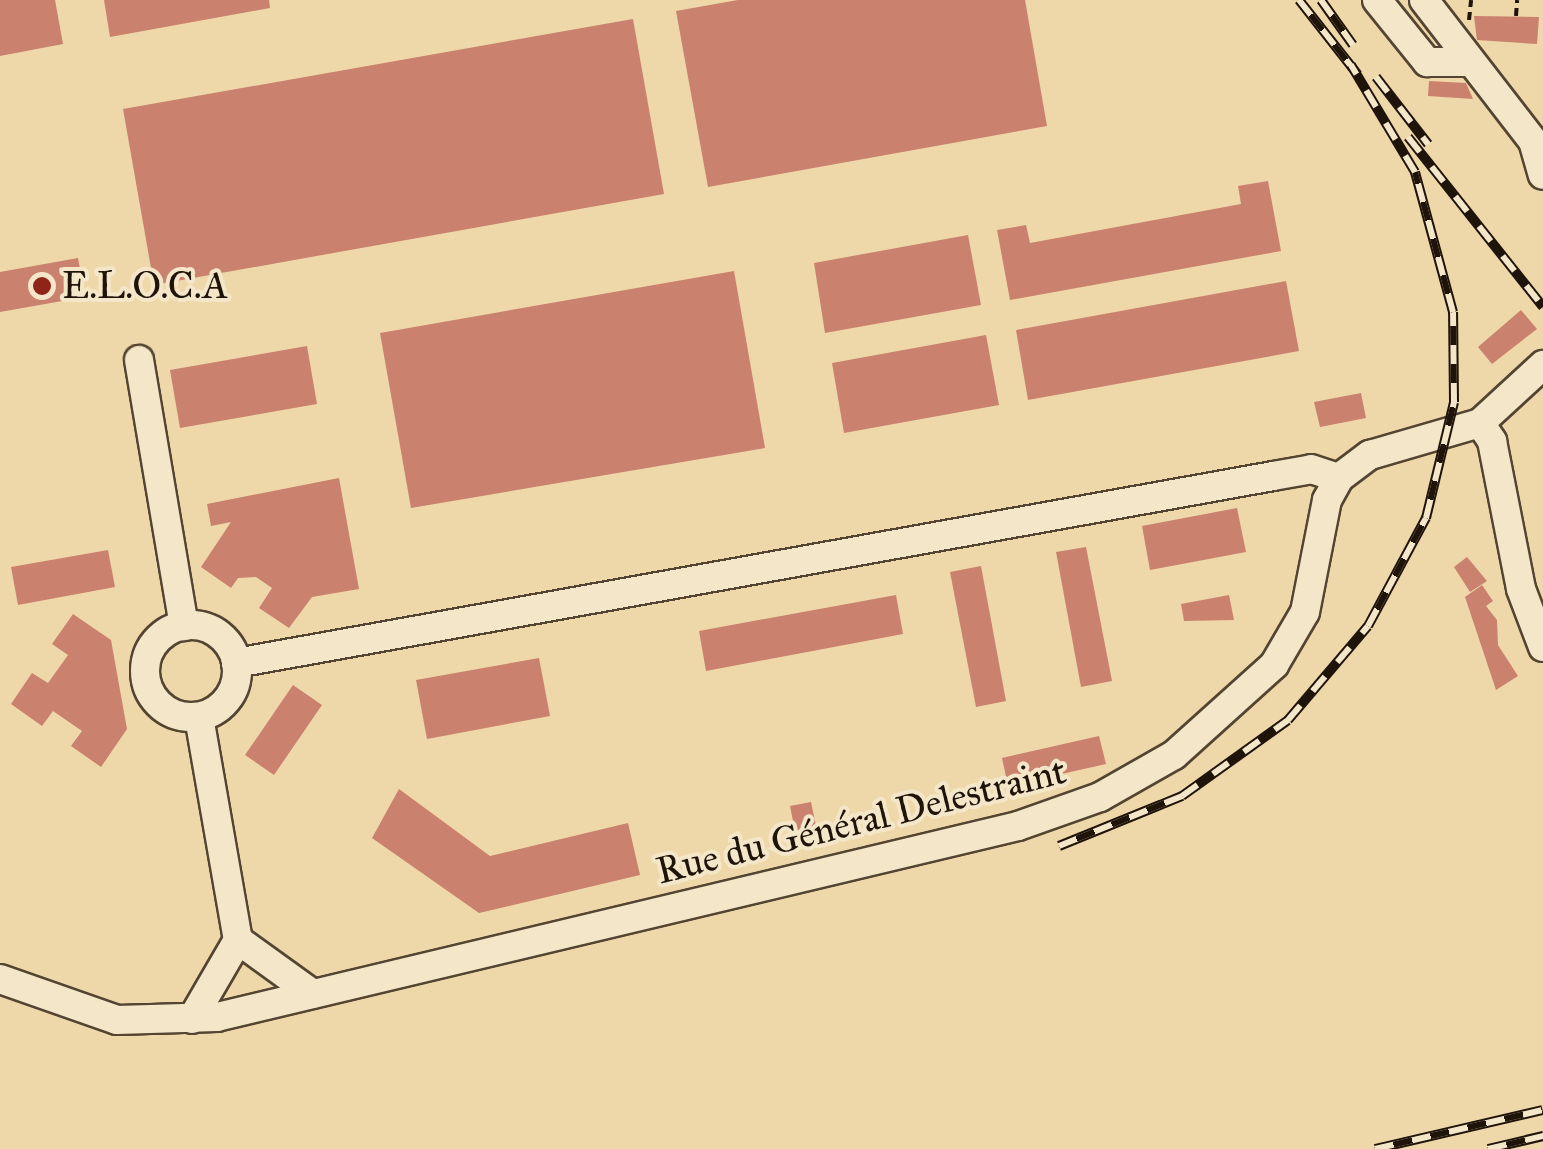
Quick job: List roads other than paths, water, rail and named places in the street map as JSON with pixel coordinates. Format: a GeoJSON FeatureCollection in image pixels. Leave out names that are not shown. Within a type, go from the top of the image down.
{"type":"FeatureCollection","features":[{"type":"Feature","properties":{"kind":"street"},"geometry":{"type":"LineString","coordinates":[[1377,0],[1427,62],[1468,62]]}},
{"type":"Feature","properties":{"kind":"street"},"geometry":{"type":"LineString","coordinates":[[1424,0],[1468,62],[1533,141],[1543,175]]}},
{"type":"Feature","properties":{"kind":"street"},"geometry":{"type":"LineString","coordinates":[[139,360],[184,626]]}},
{"type":"Feature","properties":{"kind":"street"},"geometry":{"type":"LineString","coordinates":[[236,663],[1305,470],[1339,478],[1370,455],[1480,423],[1543,366]]}},
{"type":"Feature","properties":{"kind":"street"},"geometry":{"type":"LineString","coordinates":[[1480,423],[1492,441],[1543,647]]}},
{"type":"Feature","properties":{"kind":"street","name":"Rue du Général Delestraint"},"geometry":{"type":"LineString","coordinates":[[0,979],[117,1020],[192,1019],[313,994],[1018,826],[1100,797],[1174,755],[1274,666],[1305,612],[1327,500],[1339,478]]}},
{"type":"Feature","properties":{"kind":"street"},"geometry":{"type":"LineString","coordinates":[[184,626],[223,638],[236,663],[229,698],[200,717],[174,714],[147,686],[152,647],[184,626]]}},
{"type":"Feature","properties":{"kind":"street"},"geometry":{"type":"LineString","coordinates":[[192,1019],[238,940],[200,717]]}},
{"type":"Feature","properties":{"kind":"street"},"geometry":{"type":"LineString","coordinates":[[238,940],[313,994]]}},
{"type":"Feature","properties":{"kind":"railway"},"geometry":{"type":"LineString","coordinates":[[1299,0],[1358,75]]}},
{"type":"Feature","properties":{"kind":"railway"},"geometry":{"type":"LineString","coordinates":[[1321,0],[1353,45]]}},
{"type":"Feature","properties":{"kind":"railway"},"geometry":{"type":"LineString","coordinates":[[1059,846],[1182,796],[1288,720],[1368,626],[1426,518],[1454,402],[1453,312],[1415,172],[1351,65]]}},
{"type":"Feature","properties":{"kind":"railway"},"geometry":{"type":"LineString","coordinates":[[1376,77],[1428,144]]}},
{"type":"Feature","properties":{"kind":"railway"},"geometry":{"type":"LineString","coordinates":[[1408,137],[1543,307]]}},
{"type":"Feature","properties":{"kind":"railway"},"geometry":{"type":"LineString","coordinates":[[1375,1149],[1543,1110]]}},
{"type":"Feature","properties":{"kind":"railway"},"geometry":{"type":"LineString","coordinates":[[1488,1149],[1543,1136]]}},
{"type":"Feature","properties":{"kind":"place","name":"E.L.O.C.A"},"geometry":{"type":"Point","coordinates":[42,286]}}]}
